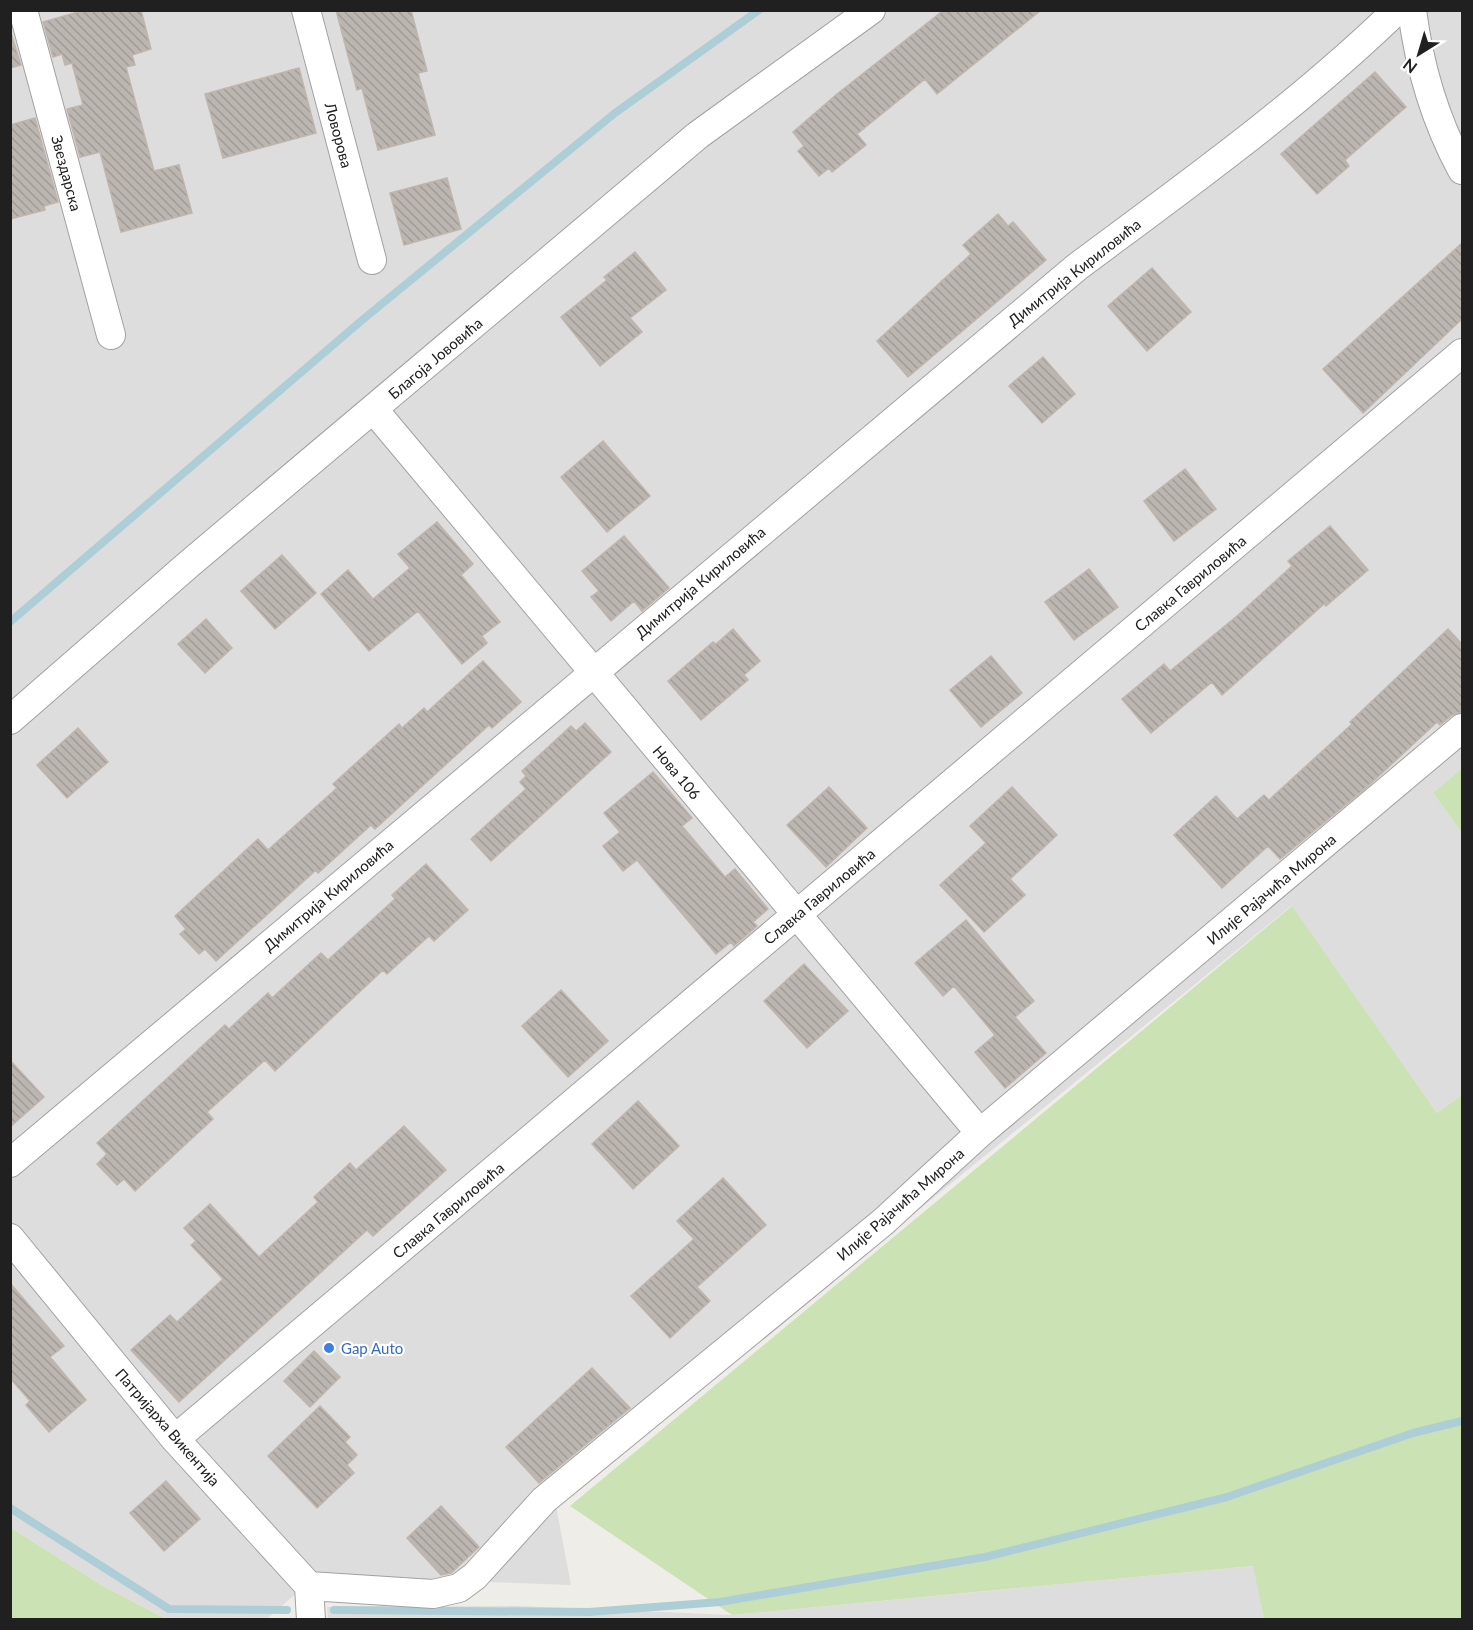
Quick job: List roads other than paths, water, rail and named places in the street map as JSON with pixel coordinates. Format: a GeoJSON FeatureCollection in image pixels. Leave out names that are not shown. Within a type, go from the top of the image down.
{"type":"FeatureCollection","features":[{"type":"Feature","properties":{"kind":"street","name":"Звездарска"},"geometry":{"type":"LineString","coordinates":[[23,10],[111,335]]}},
{"type":"Feature","properties":{"kind":"street","name":"Ловорова"},"geometry":{"type":"LineString","coordinates":[[306,10],[372,260]]}},
{"type":"Feature","properties":{"kind":"street","name":"Благоја Јововића"},"geometry":{"type":"LineString","coordinates":[[10,720],[189,564],[698,135],[871,10]]}},
{"type":"Feature","properties":{"kind":"street","name":"Димитрија Кириловића"},"geometry":{"type":"LineString","coordinates":[[10,1163],[1077,267],[1240,146],[1341,64],[1397,10]]}},
{"type":"Feature","properties":{"kind":"street"},"geometry":{"type":"LineString","coordinates":[[1412,10],[1420,61],[1453,154],[1462,170]]}},
{"type":"Feature","properties":{"kind":"street","name":"Славка Гавриловића"},"geometry":{"type":"LineString","coordinates":[[176,1439],[1462,353]]}},
{"type":"Feature","properties":{"kind":"street","name":"Нова 106"},"geometry":{"type":"LineString","coordinates":[[374,410],[980,1133]]}},
{"type":"Feature","properties":{"kind":"street","name":"Илије Рајачића Мирона"},"geometry":{"type":"LineString","coordinates":[[309,1586],[434,1594],[459,1588],[475,1576],[544,1500],[883,1222],[980,1133],[1462,728]]}},
{"type":"Feature","properties":{"kind":"street","name":"Патријарха Викентија"},"geometry":{"type":"LineString","coordinates":[[10,1238],[176,1439],[309,1586]]}},
{"type":"Feature","properties":{"kind":"street"},"geometry":{"type":"LineString","coordinates":[[309,1586],[311,1620]]}},
{"type":"Feature","properties":{"kind":"waterway"},"geometry":{"type":"LineString","coordinates":[[10,622],[361,321],[615,113],[759,10]]}},
{"type":"Feature","properties":{"kind":"waterway"},"geometry":{"type":"LineString","coordinates":[[334,1610],[589,1612],[720,1602],[985,1557],[1227,1497],[1413,1433],[1462,1421]]}},
{"type":"Feature","properties":{"kind":"waterway"},"geometry":{"type":"LineString","coordinates":[[10,1508],[169,1609],[287,1610]]}},
{"type":"Feature","properties":{"kind":"place","name":"Gap Auto"},"geometry":{"type":"Point","coordinates":[329,1348]}}]}
